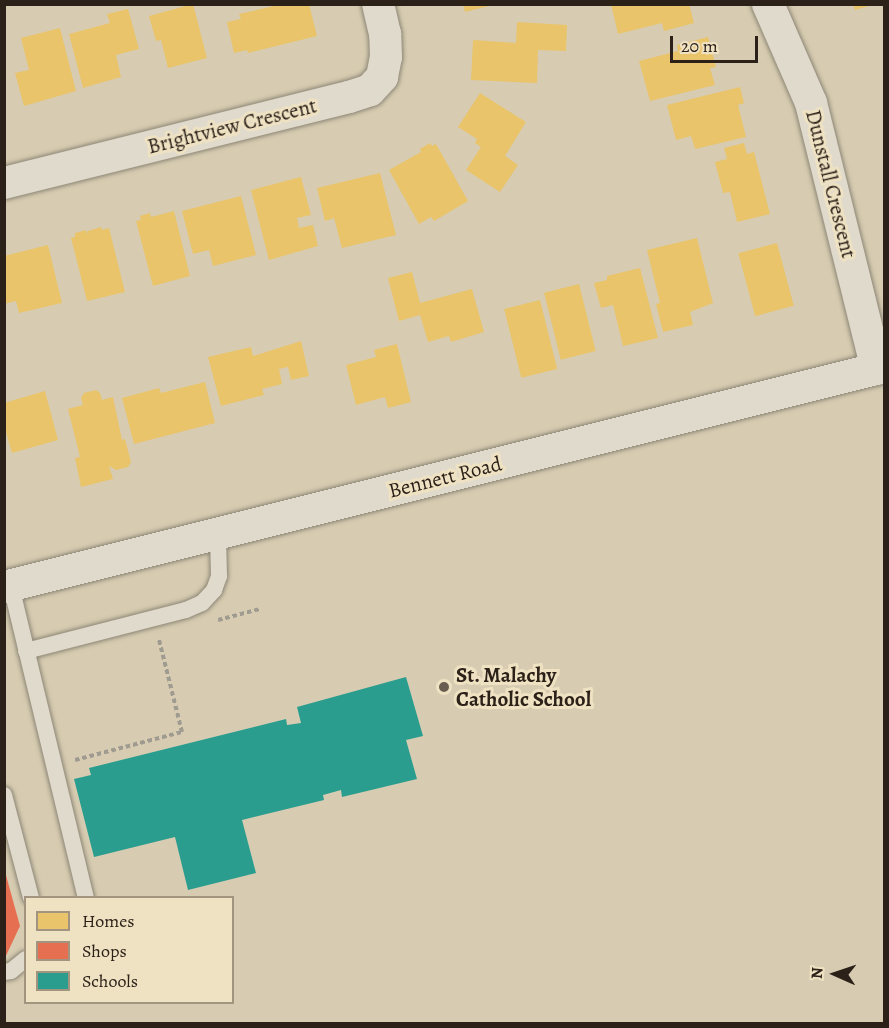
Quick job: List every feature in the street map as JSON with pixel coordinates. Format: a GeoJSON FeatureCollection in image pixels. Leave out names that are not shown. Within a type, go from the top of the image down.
{"type":"FeatureCollection","features":[{"type":"Feature","properties":{"kind":"street","name":"Brightview Crescent"},"geometry":{"type":"LineString","coordinates":[[4,183],[370,90],[382,77],[386,57],[385,34],[378,4]]}},
{"type":"Feature","properties":{"kind":"street","name":"Dunstall Crescent"},"geometry":{"type":"LineString","coordinates":[[768,4],[811,103],[881,368]]}},
{"type":"Feature","properties":{"kind":"street","name":"Bennett Road"},"geometry":{"type":"LineString","coordinates":[[8,586],[881,368]]}},
{"type":"Feature","properties":{"kind":"lane"},"geometry":{"type":"LineString","coordinates":[[26,651],[186,610],[202,603],[214,590],[219,576],[218,534]]}},
{"type":"Feature","properties":{"kind":"lane"},"geometry":{"type":"LineString","coordinates":[[8,586],[86,896]]}},
{"type":"Feature","properties":{"kind":"lane"},"geometry":{"type":"LineString","coordinates":[[4,795],[31,896]]}},
{"type":"Feature","properties":{"kind":"lane"},"geometry":{"type":"LineString","coordinates":[[4,972],[11,970],[24,960]]}},
{"type":"Feature","properties":{"kind":"path"},"geometry":{"type":"LineString","coordinates":[[54,765],[182,732],[157,632]]}},
{"type":"Feature","properties":{"kind":"building: Homes"},"geometry":{"type":"Polygon","coordinates":[[[193,4],[207,58],[168,68],[161,40],[156,41],[149,16],[193,4]]]}},
{"type":"Feature","properties":{"kind":"building: Homes"},"geometry":{"type":"Polygon","coordinates":[[[283,4],[309,4],[317,36],[248,53],[247,50],[234,53],[227,22],[241,19],[239,14],[283,4]]]}},
{"type":"Feature","properties":{"kind":"building: Homes"},"geometry":{"type":"Polygon","coordinates":[[[463,4],[493,4],[493,5],[465,12],[463,4]]]}},
{"type":"Feature","properties":{"kind":"building: Homes"},"geometry":{"type":"Polygon","coordinates":[[[611,4],[689,4],[694,23],[664,31],[662,23],[618,34],[611,4]]]}},
{"type":"Feature","properties":{"kind":"building: Homes"},"geometry":{"type":"Polygon","coordinates":[[[853,4],[872,4],[872,5],[855,10],[853,4]]]}},
{"type":"Feature","properties":{"kind":"building: Homes"},"geometry":{"type":"Polygon","coordinates":[[[128,9],[139,49],[116,55],[121,77],[83,88],[69,34],[110,23],[107,14],[128,9]]]}},
{"type":"Feature","properties":{"kind":"building: Homes"},"geometry":{"type":"Polygon","coordinates":[[[517,22],[567,25],[566,51],[538,50],[537,83],[471,80],[473,40],[516,43],[517,22]]]}},
{"type":"Feature","properties":{"kind":"building: Homes"},"geometry":{"type":"Polygon","coordinates":[[[60,28],[76,91],[24,106],[15,73],[29,70],[21,38],[60,28]]]}},
{"type":"Feature","properties":{"kind":"building: Homes"},"geometry":{"type":"Polygon","coordinates":[[[708,37],[716,67],[710,68],[715,85],[650,101],[639,61],[678,51],[677,45],[708,37]]]}},
{"type":"Feature","properties":{"kind":"building: Homes"},"geometry":{"type":"Polygon","coordinates":[[[740,87],[744,103],[738,105],[746,137],[695,149],[691,136],[676,140],[667,105],[740,87]]]}},
{"type":"Feature","properties":{"kind":"building: Homes"},"geometry":{"type":"Polygon","coordinates":[[[480,93],[526,122],[505,156],[518,165],[500,192],[466,170],[481,147],[475,143],[477,139],[458,127],[480,93]]]}},
{"type":"Feature","properties":{"kind":"building: Homes"},"geometry":{"type":"Polygon","coordinates":[[[430,143],[432,146],[436,144],[468,201],[434,221],[431,217],[419,224],[389,170],[421,152],[420,149],[430,143]]]}},
{"type":"Feature","properties":{"kind":"building: Homes"},"geometry":{"type":"Polygon","coordinates":[[[744,143],[747,154],[754,152],[770,214],[737,222],[730,192],[723,193],[715,162],[727,159],[724,148],[744,143]]]}},
{"type":"Feature","properties":{"kind":"building: Homes"},"geometry":{"type":"Polygon","coordinates":[[[380,173],[396,235],[342,248],[334,218],[325,221],[317,188],[380,173]]]}},
{"type":"Feature","properties":{"kind":"building: Homes"},"geometry":{"type":"Polygon","coordinates":[[[301,177],[311,215],[297,218],[299,228],[313,225],[318,246],[269,260],[251,190],[301,177]]]}},
{"type":"Feature","properties":{"kind":"building: Homes"},"geometry":{"type":"Polygon","coordinates":[[[241,196],[256,255],[213,266],[209,250],[193,254],[182,211],[241,196]]]}},
{"type":"Feature","properties":{"kind":"building: Homes"},"geometry":{"type":"Polygon","coordinates":[[[174,211],[190,276],[153,286],[136,221],[141,220],[140,216],[150,213],[151,217],[174,211]]]}},
{"type":"Feature","properties":{"kind":"building: Homes"},"geometry":{"type":"Polygon","coordinates":[[[101,227],[102,230],[109,228],[125,292],[87,301],[71,238],[75,237],[75,233],[86,230],[87,234],[88,231],[101,227]]]}},
{"type":"Feature","properties":{"kind":"building: Homes"},"geometry":{"type":"Polygon","coordinates":[[[697,238],[713,303],[690,312],[693,325],[663,332],[656,304],[660,303],[647,250],[697,238]]]}},
{"type":"Feature","properties":{"kind":"building: Homes"},"geometry":{"type":"Polygon","coordinates":[[[777,243],[794,306],[755,316],[738,253],[777,243]]]}},
{"type":"Feature","properties":{"kind":"building: Homes"},"geometry":{"type":"Polygon","coordinates":[[[48,245],[62,303],[19,313],[16,301],[4,304],[4,256],[48,245]]]}},
{"type":"Feature","properties":{"kind":"building: Homes"},"geometry":{"type":"Polygon","coordinates":[[[640,268],[658,338],[623,346],[613,305],[601,308],[594,283],[607,280],[607,276],[640,268]]]}},
{"type":"Feature","properties":{"kind":"building: Homes"},"geometry":{"type":"Polygon","coordinates":[[[412,272],[420,303],[472,289],[484,332],[451,342],[449,336],[428,342],[420,315],[399,321],[388,278],[412,272]]]}},
{"type":"Feature","properties":{"kind":"building: Homes"},"geometry":{"type":"Polygon","coordinates":[[[579,284],[596,351],[561,360],[544,293],[579,284]]]}},
{"type":"Feature","properties":{"kind":"building: Homes"},"geometry":{"type":"Polygon","coordinates":[[[540,300],[557,369],[521,378],[504,309],[540,300]]]}},
{"type":"Feature","properties":{"kind":"building: Homes"},"geometry":{"type":"Polygon","coordinates":[[[301,341],[309,376],[291,380],[288,367],[279,369],[282,384],[262,389],[264,395],[221,406],[208,357],[251,347],[253,356],[301,341]]]}},
{"type":"Feature","properties":{"kind":"building: Homes"},"geometry":{"type":"Polygon","coordinates":[[[397,344],[411,402],[388,408],[385,397],[356,405],[346,365],[376,357],[374,350],[397,344]]]}},
{"type":"Feature","properties":{"kind":"building: Homes"},"geometry":{"type":"Polygon","coordinates":[[[205,382],[215,423],[134,444],[122,398],[159,388],[161,393],[205,382]]]}},
{"type":"Feature","properties":{"kind":"building: Homes"},"geometry":{"type":"Polygon","coordinates":[[[96,390],[100,393],[102,400],[113,397],[122,440],[125,439],[131,462],[128,467],[116,470],[109,466],[113,479],[81,487],[75,458],[80,457],[68,409],[83,405],[81,398],[84,393],[96,390]]]}},
{"type":"Feature","properties":{"kind":"building: Homes"},"geometry":{"type":"Polygon","coordinates":[[[45,391],[58,440],[12,453],[4,425],[4,403],[45,391]]]}},
{"type":"Feature","properties":{"kind":"building: Shops"},"geometry":{"type":"Polygon","coordinates":[[[4,868],[20,926],[4,960],[4,868]]]}},
{"type":"Feature","properties":{"kind":"building: Schools"},"geometry":{"type":"Polygon","coordinates":[[[406,677],[423,736],[406,740],[417,779],[342,797],[341,790],[323,795],[324,800],[242,820],[256,873],[188,890],[175,837],[94,857],[74,779],[91,775],[89,768],[286,719],[287,725],[301,723],[297,707],[406,677]]]}},
{"type":"Feature","properties":{"kind":"place","name":"St. Malachy Catholic School"},"geometry":{"type":"Point","coordinates":[444,687]}}]}
